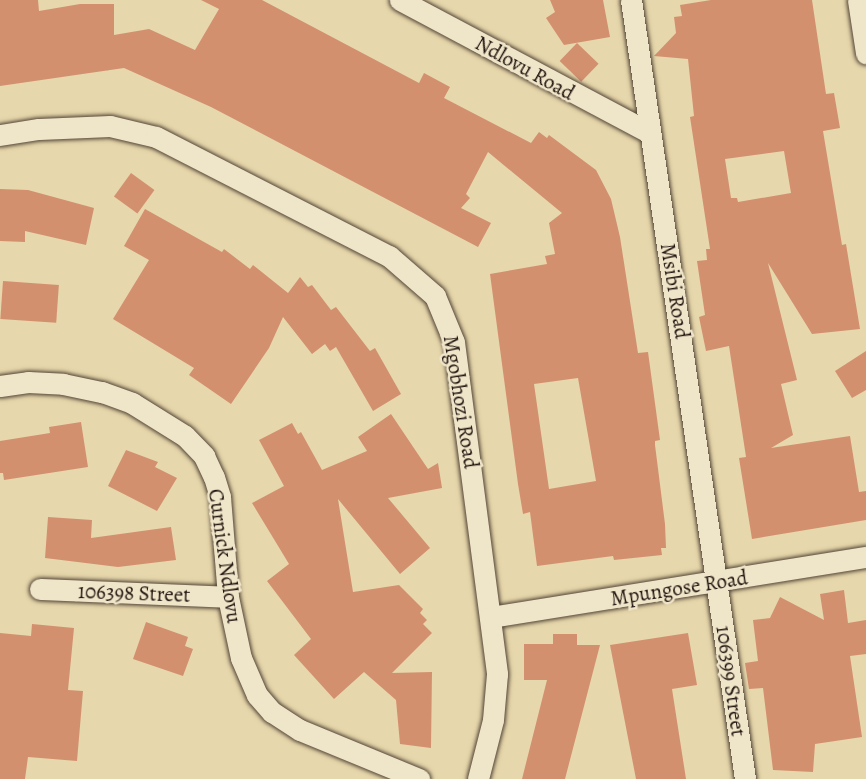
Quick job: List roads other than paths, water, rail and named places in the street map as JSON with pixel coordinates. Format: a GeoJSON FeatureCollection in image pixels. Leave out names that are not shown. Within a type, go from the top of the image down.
{"type":"FeatureCollection","features":[{"type":"Feature","properties":{"kind":"street","name":"Msibi Road"},"geometry":{"type":"LineString","coordinates":[[631,0],[718,582]]}},
{"type":"Feature","properties":{"kind":"street"},"geometry":{"type":"LineString","coordinates":[[858,0],[866,53]]}},
{"type":"Feature","properties":{"kind":"street","name":"Ndlovu Road"},"geometry":{"type":"LineString","coordinates":[[405,1],[575,95],[650,133]]}},
{"type":"Feature","properties":{"kind":"street","name":"Mgobhozi Road"},"geometry":{"type":"LineString","coordinates":[[0,135],[75,126],[134,129],[156,137],[389,256],[435,296],[454,342],[497,674],[493,720],[478,779]]}},
{"type":"Feature","properties":{"kind":"street","name":"Curnick Ndlovu"},"geometry":{"type":"LineString","coordinates":[[0,386],[28,382],[63,384],[102,392],[132,403],[186,436],[204,456],[220,498],[228,597],[244,668],[257,695],[272,712],[300,730],[419,779]]}},
{"type":"Feature","properties":{"kind":"street","name":"Mpungose Road"},"geometry":{"type":"LineString","coordinates":[[491,617],[866,557]]}},
{"type":"Feature","properties":{"kind":"street","name":"106399 Street"},"geometry":{"type":"LineString","coordinates":[[718,582],[746,779]]}},
{"type":"Feature","properties":{"kind":"street","name":"106398 Street"},"geometry":{"type":"LineString","coordinates":[[40,589],[228,597]]}}]}
